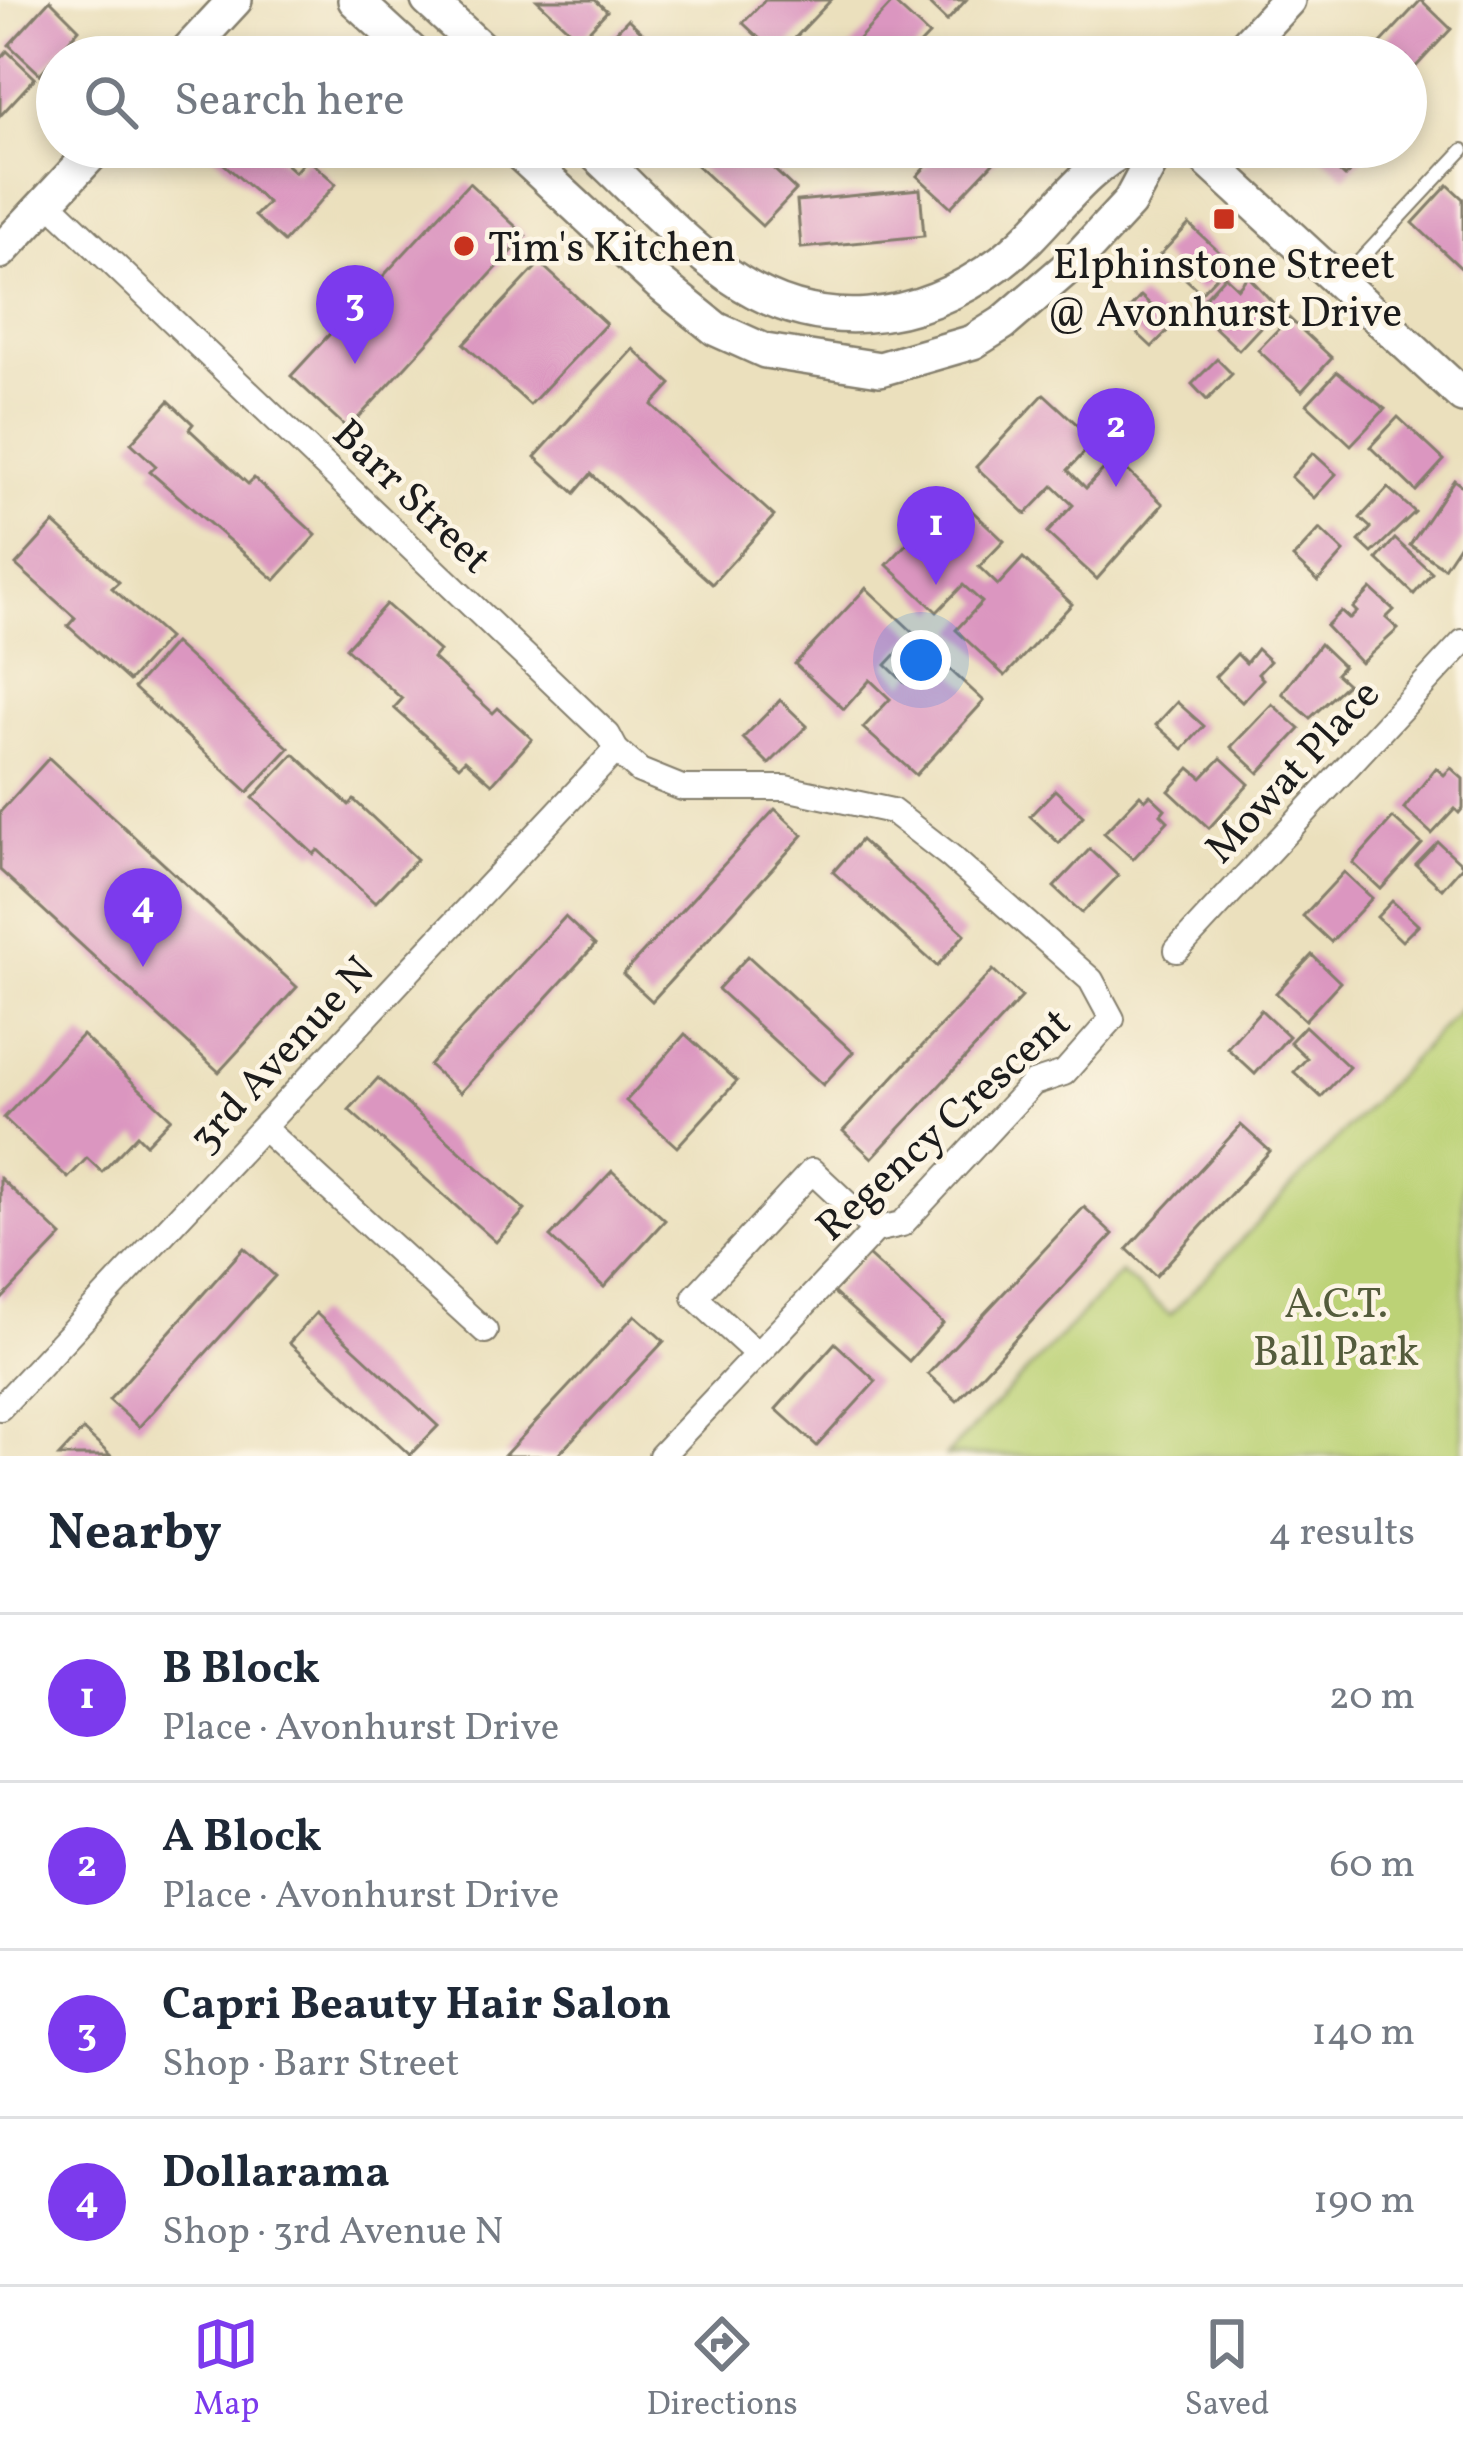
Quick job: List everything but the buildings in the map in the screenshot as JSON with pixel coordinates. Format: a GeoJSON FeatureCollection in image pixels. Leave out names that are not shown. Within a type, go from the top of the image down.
{"type":"FeatureCollection","features":[{"type":"Feature","properties":{"kind":"street"},"geometry":{"type":"LineString","coordinates":[[202,36],[235,0]]}},
{"type":"Feature","properties":{"kind":"street"},"geometry":{"type":"LineString","coordinates":[[355,0],[394,36]]}},
{"type":"Feature","properties":{"kind":"street"},"geometry":{"type":"LineString","coordinates":[[428,0],[467,36]]}},
{"type":"Feature","properties":{"kind":"street"},"geometry":{"type":"LineString","coordinates":[[1255,36],[1288,0]]}},
{"type":"Feature","properties":{"kind":"street"},"geometry":{"type":"LineString","coordinates":[[0,252],[78,168]]}},
{"type":"Feature","properties":{"kind":"street"},"geometry":{"type":"LineString","coordinates":[[536,168],[659,283],[716,329],[765,351],[880,369],[973,342],[1003,323],[1076,261],[1129,203],[1148,168]]}},
{"type":"Feature","properties":{"kind":"street"},"geometry":{"type":"LineString","coordinates":[[611,168],[728,274],[766,298],[809,312],[858,317],[915,309],[960,290],[1006,259],[1093,168]]}},
{"type":"Feature","properties":{"kind":"street"},"geometry":{"type":"LineString","coordinates":[[1215,168],[1463,396]]}},
{"type":"Feature","properties":{"kind":"street","name":"Barr Street"},"geometry":{"type":"LineString","coordinates":[[47,201],[608,735],[616,750]]}},
{"type":"Feature","properties":{"kind":"street","name":"Mowat Place"},"geometry":{"type":"LineString","coordinates":[[1177,950],[1463,642]]}},
{"type":"Feature","properties":{"kind":"street","name":"3rd Avenue N"},"geometry":{"type":"LineString","coordinates":[[0,1408],[616,750]]}},
{"type":"Feature","properties":{"kind":"street","name":"Regency Crescent"},"geometry":{"type":"LineString","coordinates":[[616,750],[640,771],[682,788],[784,788],[892,811],[1091,980],[1112,1019],[1064,1073],[1033,1083],[902,1224],[875,1230],[661,1456]]}},
{"type":"Feature","properties":{"kind":"street"},"geometry":{"type":"LineString","coordinates":[[263,1129],[484,1331]]}},
{"type":"Feature","properties":{"kind":"street"},"geometry":{"type":"LineString","coordinates":[[757,1354],[695,1297],[812,1171],[875,1230]]}},
{"type":"Feature","properties":{"kind":"lane"},"geometry":{"type":"LineString","coordinates":[[1340,283],[1463,150]]}},
{"type":"Feature","properties":{"kind":"green space","name":"A.C.T. Ball Park"},"geometry":{"type":"Polygon","coordinates":[[[1463,1006],[1463,1456],[946,1456],[1121,1273],[1170,1315],[1463,1006]]]}},
{"type":"Feature","properties":{"kind":"place","name":"Elphinstone Street @ Avonhurst Drive"},"geometry":{"type":"Point","coordinates":[1224,219]}},
{"type":"Feature","properties":{"kind":"place","name":"Tim's Kitchen"},"geometry":{"type":"Point","coordinates":[464,246]}},
{"type":"Feature","properties":{"kind":"place","name":"Capri Beauty Hair Salon"},"geometry":{"type":"Point","coordinates":[355,364]}},
{"type":"Feature","properties":{"kind":"place","name":"A Block"},"geometry":{"type":"Point","coordinates":[1116,487]}},
{"type":"Feature","properties":{"kind":"place","name":"B Block"},"geometry":{"type":"Point","coordinates":[936,585]}},
{"type":"Feature","properties":{"kind":"place","name":"Dollarama"},"geometry":{"type":"Point","coordinates":[143,967]}}]}
